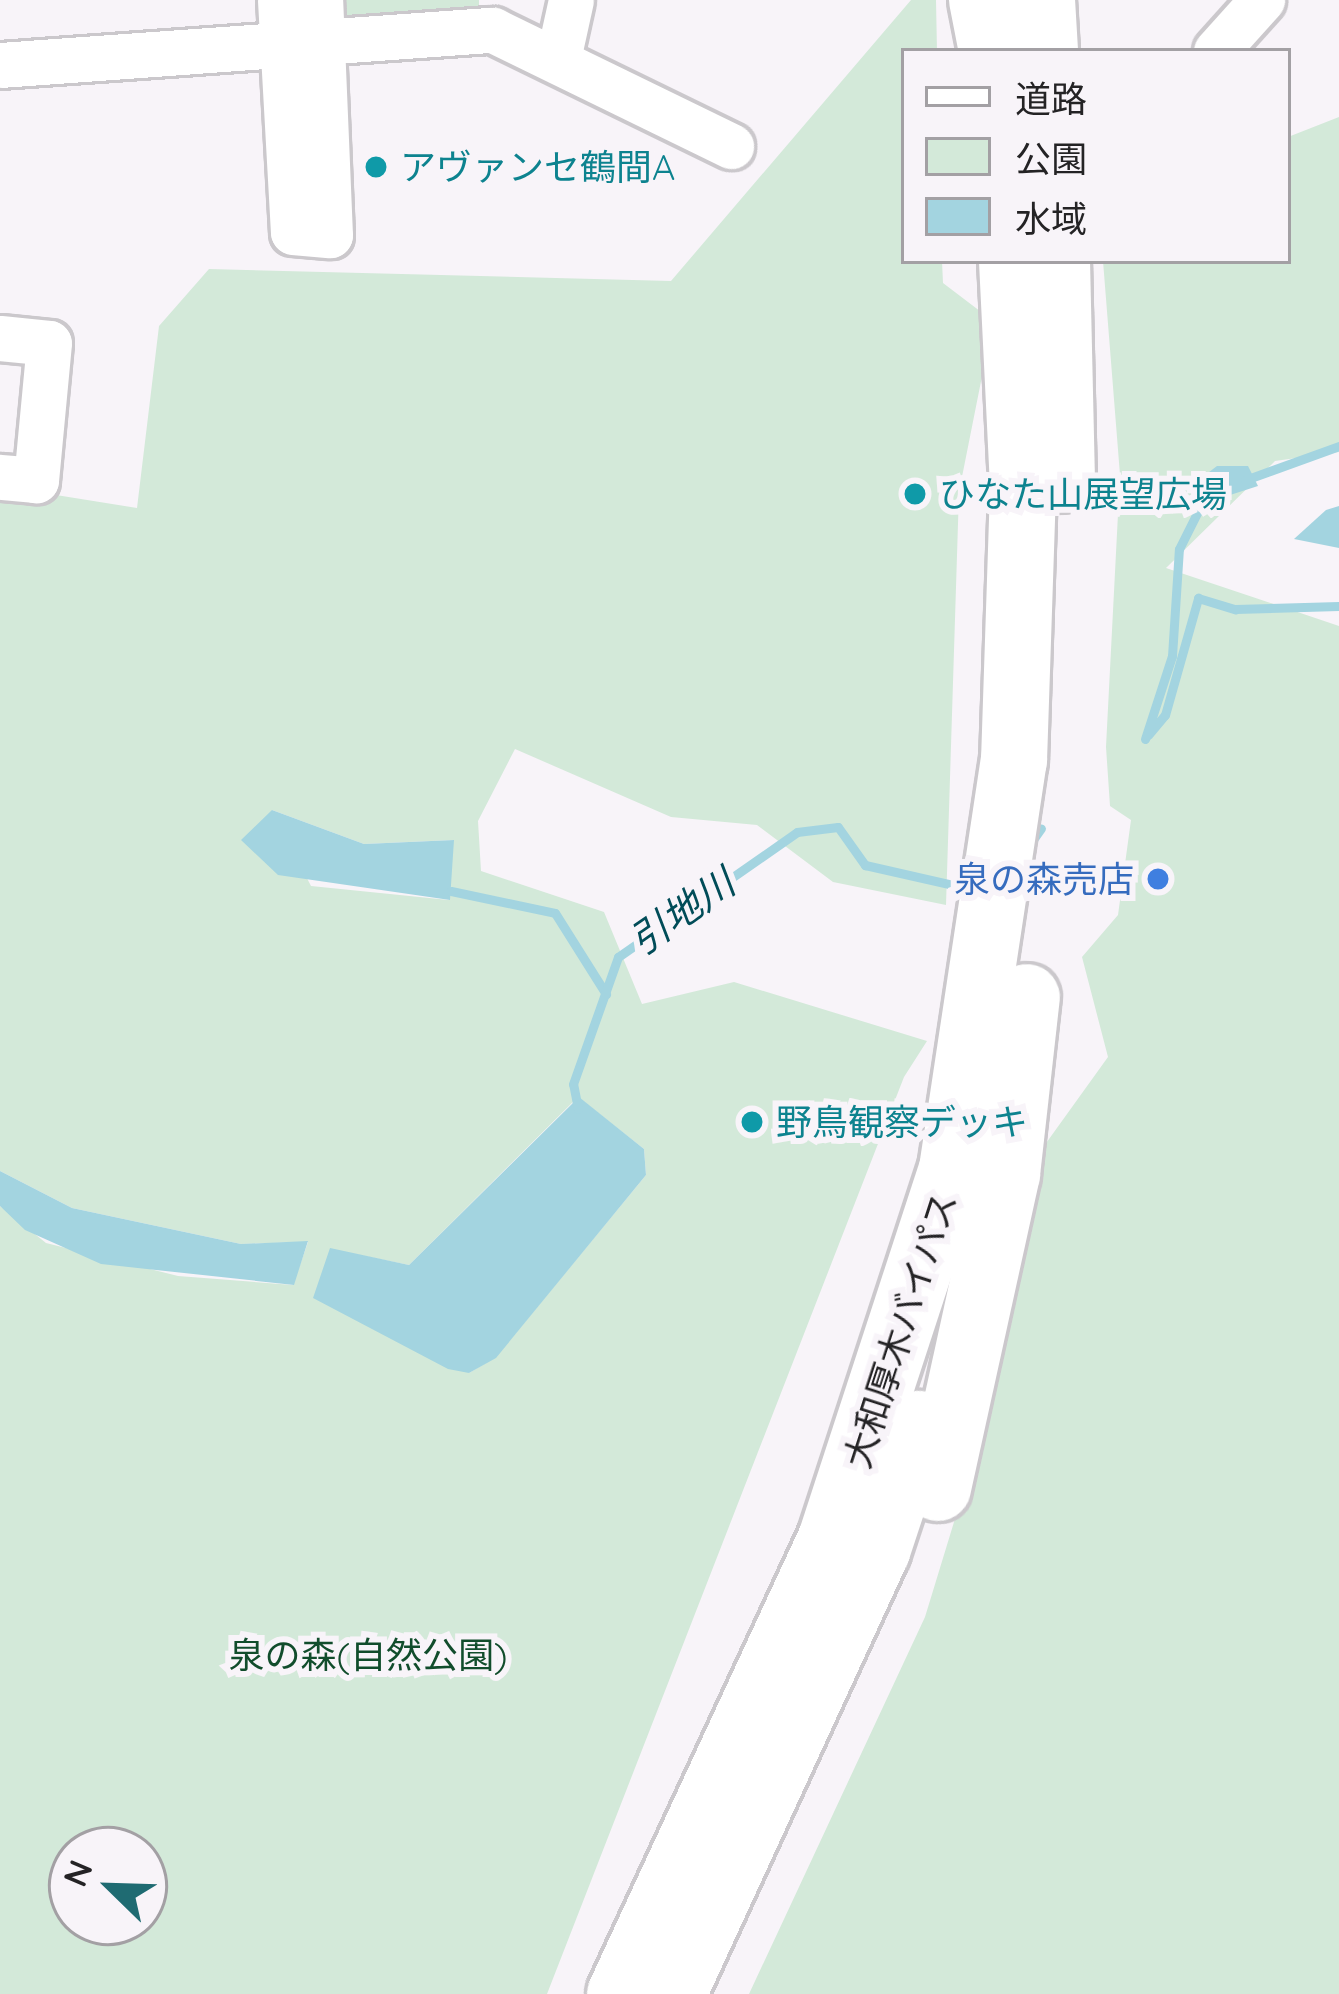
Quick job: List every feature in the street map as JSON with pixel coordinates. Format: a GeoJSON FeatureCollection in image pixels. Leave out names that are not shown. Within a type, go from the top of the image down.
{"type":"FeatureCollection","features":[{"type":"Feature","properties":{"kind":"highway"},"geometry":{"type":"LineString","coordinates":[[982,0],[991,48]]}},
{"type":"Feature","properties":{"kind":"highway"},"geometry":{"type":"LineString","coordinates":[[998,0],[1001,48]]}},
{"type":"Feature","properties":{"kind":"highway"},"geometry":{"type":"LineString","coordinates":[[1042,0],[1045,48]]}},
{"type":"Feature","properties":{"kind":"highway"},"geometry":{"type":"LineString","coordinates":[[1068,48],[1069,0]]}},
{"type":"Feature","properties":{"kind":"highway","name":"大和厚木バイパス"},"geometry":{"type":"LineString","coordinates":[[673,1994],[786,1704],[832,1539],[971,1169],[1056,745],[1043,488],[1046,266]]}},
{"type":"Feature","properties":{"kind":"highway"},"geometry":{"type":"LineString","coordinates":[[585,1994],[749,1659],[971,1169]]}},
{"type":"Feature","properties":{"kind":"highway"},"geometry":{"type":"LineString","coordinates":[[713,1994],[830,1759],[937,1495],[971,1169]]}},
{"type":"Feature","properties":{"kind":"highway","name":"大和厚木バイパス"},"geometry":{"type":"LineString","coordinates":[[620,1994],[786,1704]]}},
{"type":"Feature","properties":{"kind":"street"},"geometry":{"type":"LineString","coordinates":[[559,59],[571,0]]}},
{"type":"Feature","properties":{"kind":"street"},"geometry":{"type":"LineString","coordinates":[[1219,48],[1262,0]]}},
{"type":"Feature","properties":{"kind":"street"},"geometry":{"type":"LineString","coordinates":[[0,64],[301,21],[494,30],[730,146]]}},
{"type":"Feature","properties":{"kind":"street"},"geometry":{"type":"LineString","coordinates":[[0,338],[49,344],[36,480],[0,476]]}},
{"type":"Feature","properties":{"kind":"green space"},"geometry":{"type":"Polygon","coordinates":[[[329,0],[479,0],[479,5],[467,20],[343,28],[329,0]]]}},
{"type":"Feature","properties":{"kind":"green space","name":"泉の森(自然公園)"},"geometry":{"type":"Polygon","coordinates":[[[911,0],[936,0],[937,48],[901,48],[901,264],[942,264],[943,283],[993,321],[959,492],[946,905],[833,882],[757,825],[671,817],[515,749],[478,821],[481,871],[604,912],[642,1004],[734,982],[927,1041],[904,1077],[547,1994],[0,1994],[0,1206],[46,1243],[178,1276],[293,1285],[308,1242],[241,1244],[72,1208],[0,1171],[0,486],[137,508],[159,326],[209,269],[671,281],[911,0]],[[272,810],[311,886],[449,900],[453,840],[364,844],[272,810]],[[578,1097],[409,1265],[330,1249],[469,1373],[496,1357],[646,1175],[644,1149],[578,1097]]]}},
{"type":"Feature","properties":{"kind":"green space"},"geometry":{"type":"Polygon","coordinates":[[[1339,117],[1339,452],[1275,461],[1166,568],[1339,626],[1339,1994],[749,1994],[925,1617],[987,1414],[1044,1146],[1108,1057],[1082,957],[1118,915],[1131,820],[1110,806],[1106,747],[1120,475],[1103,264],[1291,264],[1291,136],[1339,117]]]}},
{"type":"Feature","properties":{"kind":"water"},"geometry":{"type":"Polygon","coordinates":[[[1217,466],[1248,466],[1258,486],[1196,506],[1196,482],[1217,466]]]}},
{"type":"Feature","properties":{"kind":"water"},"geometry":{"type":"Polygon","coordinates":[[[1339,506],[1339,548],[1294,539],[1326,510],[1339,506]]]}},
{"type":"Feature","properties":{"kind":"water"},"geometry":{"type":"Polygon","coordinates":[[[272,810],[364,844],[454,840],[450,900],[278,875],[241,840],[272,810]]]}},
{"type":"Feature","properties":{"kind":"water"},"geometry":{"type":"Polygon","coordinates":[[[579,1097],[644,1149],[646,1175],[496,1358],[469,1373],[448,1369],[313,1298],[330,1248],[409,1265],[579,1097]]]}},
{"type":"Feature","properties":{"kind":"water"},"geometry":{"type":"Polygon","coordinates":[[[0,1171],[72,1208],[241,1244],[308,1241],[294,1285],[101,1264],[25,1230],[0,1206],[0,1171]]]}},
{"type":"Feature","properties":{"kind":"waterway","name":"引地川"},"geometry":{"type":"LineString","coordinates":[[1245,480],[1339,446]]}},
{"type":"Feature","properties":{"kind":"waterway","name":"引地川"},"geometry":{"type":"LineString","coordinates":[[1145,739],[1172,656],[1179,549],[1204,499]]}},
{"type":"Feature","properties":{"kind":"waterway"},"geometry":{"type":"LineString","coordinates":[[1148,735],[1165,715],[1198,598],[1235,609],[1339,606]]}},
{"type":"Feature","properties":{"kind":"waterway","name":"引地川"},"geometry":{"type":"LineString","coordinates":[[578,1109],[573,1084],[618,957],[797,832],[838,827],[865,865],[971,889]]}},
{"type":"Feature","properties":{"kind":"waterway","name":"引地川"},"geometry":{"type":"LineString","coordinates":[[1030,844],[1041,828]]}},
{"type":"Feature","properties":{"kind":"waterway"},"geometry":{"type":"LineString","coordinates":[[451,891],[555,913],[606,994]]}},
{"type":"Feature","properties":{"kind":"place","name":"アヴァンセ鶴間A"},"geometry":{"type":"Point","coordinates":[376,167]}},
{"type":"Feature","properties":{"kind":"place","name":"ひなた山展望広場"},"geometry":{"type":"Point","coordinates":[915,494]}},
{"type":"Feature","properties":{"kind":"place","name":"泉の森売店"},"geometry":{"type":"Point","coordinates":[1158,879]}},
{"type":"Feature","properties":{"kind":"place","name":"野鳥観察デッキ"},"geometry":{"type":"Point","coordinates":[752,1122]}}]}
